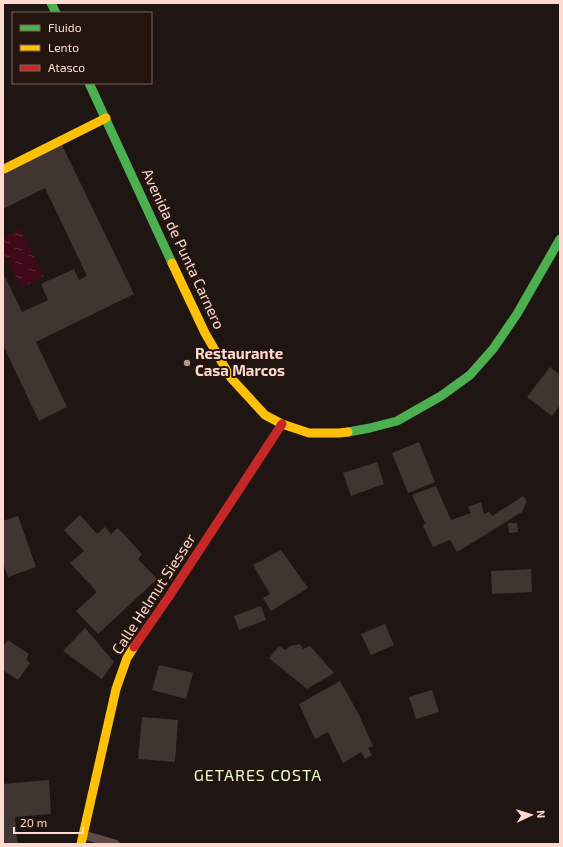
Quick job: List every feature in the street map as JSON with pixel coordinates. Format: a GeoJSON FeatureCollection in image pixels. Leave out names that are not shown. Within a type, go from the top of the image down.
{"type":"FeatureCollection","features":[{"type":"Feature","properties":{"kind":"main road"},"geometry":{"type":"LineString","coordinates":[[50,3],[55,12]]}},
{"type":"Feature","properties":{"kind":"main road","name":"Avenida de Punta Carnero"},"geometry":{"type":"LineString","coordinates":[[90,84],[206,333],[231,378],[266,415],[282,424],[309,433],[339,434],[397,421],[441,396],[470,375],[493,349],[517,314],[560,239]]}},
{"type":"Feature","properties":{"kind":"main road"},"geometry":{"type":"LineString","coordinates":[[4,169],[106,118]]}},
{"type":"Feature","properties":{"kind":"main road","name":"Calle Helmut Siesser"},"geometry":{"type":"LineString","coordinates":[[81,844],[116,689],[127,658],[282,424]]}},
{"type":"Feature","properties":{"kind":"lane"},"geometry":{"type":"LineString","coordinates":[[84,834],[115,844]]}},
{"type":"Feature","properties":{"kind":"water"},"geometry":{"type":"Polygon","coordinates":[[[20,228],[44,276],[21,288],[3,252],[3,237],[20,228]]]}},
{"type":"Feature","properties":{"kind":"building"},"geometry":{"type":"Polygon","coordinates":[[[62,145],[134,294],[36,342],[67,407],[39,421],[3,345],[3,273],[22,312],[48,300],[41,284],[74,269],[79,280],[87,276],[45,188],[3,209],[3,173],[62,145]]]}},
{"type":"Feature","properties":{"kind":"building"},"geometry":{"type":"Polygon","coordinates":[[[550,367],[560,375],[560,405],[552,416],[527,397],[550,367]]]}},
{"type":"Feature","properties":{"kind":"building"},"geometry":{"type":"Polygon","coordinates":[[[419,442],[435,482],[408,493],[392,453],[419,442]]]}},
{"type":"Feature","properties":{"kind":"building"},"geometry":{"type":"Polygon","coordinates":[[[377,462],[384,484],[351,496],[343,473],[377,462]]]}},
{"type":"Feature","properties":{"kind":"building"},"geometry":{"type":"Polygon","coordinates":[[[436,486],[451,520],[471,513],[468,507],[481,502],[484,514],[489,512],[492,516],[523,496],[527,501],[522,512],[457,552],[450,540],[433,547],[423,526],[425,523],[412,495],[436,486]]]}},
{"type":"Feature","properties":{"kind":"building"},"geometry":{"type":"Polygon","coordinates":[[[80,515],[97,534],[105,527],[111,534],[118,528],[142,554],[138,559],[157,579],[98,634],[76,611],[97,592],[70,563],[84,551],[64,530],[80,515]]]}},
{"type":"Feature","properties":{"kind":"building"},"geometry":{"type":"Polygon","coordinates":[[[18,516],[36,567],[8,577],[3,563],[3,521],[18,516]]]}},
{"type":"Feature","properties":{"kind":"building"},"geometry":{"type":"Polygon","coordinates":[[[508,523],[517,523],[518,532],[509,533],[508,523]]]}},
{"type":"Feature","properties":{"kind":"building"},"geometry":{"type":"Polygon","coordinates":[[[281,550],[308,588],[271,611],[263,598],[270,594],[253,565],[281,550]]]}},
{"type":"Feature","properties":{"kind":"building"},"geometry":{"type":"Polygon","coordinates":[[[531,569],[532,592],[492,594],[491,571],[531,569]]]}},
{"type":"Feature","properties":{"kind":"building"},"geometry":{"type":"Polygon","coordinates":[[[261,606],[266,620],[239,630],[234,616],[261,606]]]}},
{"type":"Feature","properties":{"kind":"building"},"geometry":{"type":"Polygon","coordinates":[[[385,624],[394,645],[371,655],[361,634],[385,624]]]}},
{"type":"Feature","properties":{"kind":"building"},"geometry":{"type":"Polygon","coordinates":[[[85,628],[114,662],[102,679],[63,651],[85,628]]]}},
{"type":"Feature","properties":{"kind":"building"},"geometry":{"type":"Polygon","coordinates":[[[8,640],[29,654],[26,660],[30,663],[18,680],[3,670],[3,647],[8,640]]]}},
{"type":"Feature","properties":{"kind":"building"},"geometry":{"type":"Polygon","coordinates":[[[300,644],[303,649],[310,646],[334,673],[307,689],[269,658],[279,646],[285,650],[290,646],[300,644]]]}},
{"type":"Feature","properties":{"kind":"building"},"geometry":{"type":"Polygon","coordinates":[[[159,665],[193,673],[186,699],[152,690],[159,665]]]}},
{"type":"Feature","properties":{"kind":"building"},"geometry":{"type":"Polygon","coordinates":[[[340,681],[358,713],[373,746],[368,748],[372,755],[365,759],[361,752],[343,763],[328,732],[315,739],[299,704],[340,681]]]}},
{"type":"Feature","properties":{"kind":"building"},"geometry":{"type":"Polygon","coordinates":[[[432,690],[439,712],[416,719],[409,697],[432,690]]]}},
{"type":"Feature","properties":{"kind":"building"},"geometry":{"type":"Polygon","coordinates":[[[142,717],[178,720],[175,762],[138,759],[142,717]]]}},
{"type":"Feature","properties":{"kind":"building"},"geometry":{"type":"Polygon","coordinates":[[[49,780],[51,814],[15,817],[17,841],[20,844],[3,844],[3,784],[49,780]]]}},
{"type":"Feature","properties":{"kind":"traffic: fast"},"geometry":{"type":"LineString","coordinates":[[51,3],[56,12]]}},
{"type":"Feature","properties":{"kind":"traffic: fast"},"geometry":{"type":"LineString","coordinates":[[89,84],[172,263]]}},
{"type":"Feature","properties":{"kind":"traffic: fast"},"geometry":{"type":"LineString","coordinates":[[348,432],[397,421],[441,396],[470,375],[493,349],[517,314],[560,239]]}},
{"type":"Feature","properties":{"kind":"traffic: slow"},"geometry":{"type":"LineString","coordinates":[[4,169],[106,118]]}},
{"type":"Feature","properties":{"kind":"traffic: slow"},"geometry":{"type":"LineString","coordinates":[[172,263],[205,333],[231,378],[265,415],[282,424],[309,433],[348,432]]}},
{"type":"Feature","properties":{"kind":"traffic: slow"},"geometry":{"type":"LineString","coordinates":[[81,844],[116,689],[127,658],[134,647]]}},
{"type":"Feature","properties":{"kind":"traffic: jam"},"geometry":{"type":"LineString","coordinates":[[134,647],[168,598],[282,424]]}},
{"type":"Feature","properties":{"kind":"place","name":"Restaurante Casa Marcos"},"geometry":{"type":"Point","coordinates":[187,363]}},
{"type":"Feature","properties":{"kind":"district","name":"GETARES COSTA"},"geometry":{"type":"Point","coordinates":[258,775]}}]}
